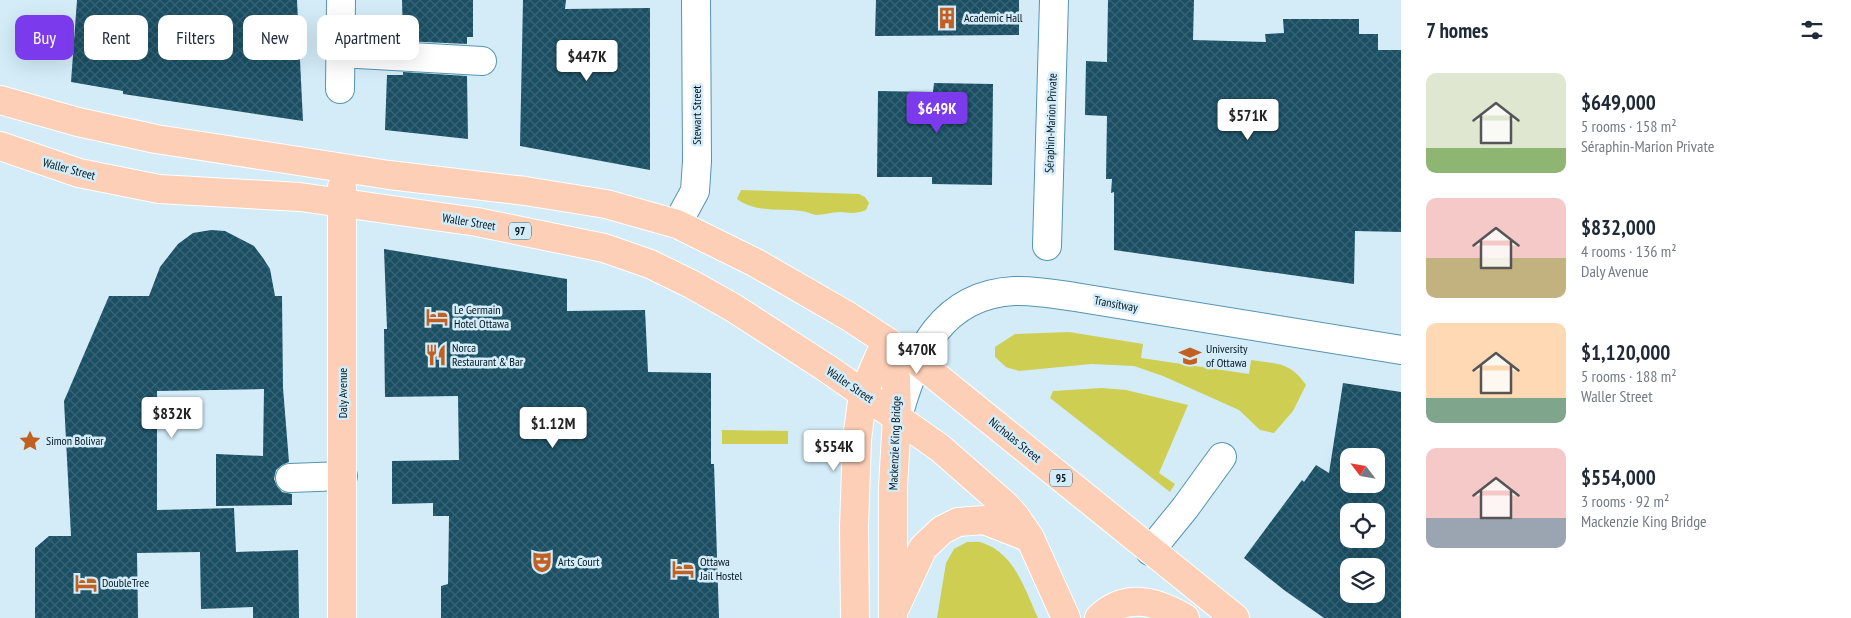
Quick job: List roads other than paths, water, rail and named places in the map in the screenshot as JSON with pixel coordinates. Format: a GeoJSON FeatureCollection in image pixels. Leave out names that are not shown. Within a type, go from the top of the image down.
{"type":"FeatureCollection","features":[{"type":"Feature","properties":{"kind":"main road"},"geometry":{"type":"LineString","coordinates":[[0,100],[78,122],[156,139],[389,176],[525,191],[606,204],[677,224],[756,263],[848,316],[886,341],[863,394],[856,449],[854,527],[855,618]]}},
{"type":"Feature","properties":{"kind":"main road","name":"Waller Street"},"geometry":{"type":"LineString","coordinates":[[0,146],[79,173],[159,189],[300,197],[477,222],[604,248],[650,264],[732,307],[898,417]]}},
{"type":"Feature","properties":{"kind":"main road","name":"Daly Avenue"},"geometry":{"type":"LineString","coordinates":[[342,168],[342,618]]}},
{"type":"Feature","properties":{"kind":"main road","name":"Nicholas Street"},"geometry":{"type":"LineString","coordinates":[[886,341],[917,362],[1235,618]]}},
{"type":"Feature","properties":{"kind":"main road","name":"Mackenzie King Bridge"},"geometry":{"type":"LineString","coordinates":[[886,341],[896,378],[898,417],[893,486],[893,615]]}},
{"type":"Feature","properties":{"kind":"main road"},"geometry":{"type":"LineString","coordinates":[[898,417],[940,448],[1004,504],[1015,516],[1030,538],[1066,618]]}},
{"type":"Feature","properties":{"kind":"main road"},"geometry":{"type":"LineString","coordinates":[[893,615],[923,548],[942,530],[958,522],[984,520],[1030,538]]}},
{"type":"Feature","properties":{"kind":"main road"},"geometry":{"type":"LineString","coordinates":[[1099,618],[1120,604],[1138,601],[1154,603],[1185,618]]}},
{"type":"Feature","properties":{"kind":"street"},"geometry":{"type":"LineString","coordinates":[[341,0],[341,15]]}},
{"type":"Feature","properties":{"kind":"street","name":"Stewart Street"},"geometry":{"type":"LineString","coordinates":[[677,224],[695,191],[697,161],[696,0]]}},
{"type":"Feature","properties":{"kind":"street","name":"Séraphin-Marion Private"},"geometry":{"type":"LineString","coordinates":[[1047,246],[1054,0]]}},
{"type":"Feature","properties":{"kind":"street"},"geometry":{"type":"LineString","coordinates":[[419,57],[482,61]]}},
{"type":"Feature","properties":{"kind":"street"},"geometry":{"type":"LineString","coordinates":[[340,60],[340,89]]}},
{"type":"Feature","properties":{"kind":"street","name":"Transitway"},"geometry":{"type":"LineString","coordinates":[[898,417],[906,387],[917,362],[935,331],[947,317],[976,299],[1014,291],[1040,292],[1075,297],[1401,350]]}},
{"type":"Feature","properties":{"kind":"street"},"geometry":{"type":"LineString","coordinates":[[1150,551],[1185,508],[1222,457]]}},
{"type":"Feature","properties":{"kind":"street"},"geometry":{"type":"LineString","coordinates":[[290,478],[343,476]]}},
{"type":"Feature","properties":{"kind":"place","name":"Academic Hall"},"geometry":{"type":"Point","coordinates":[947,18]}},
{"type":"Feature","properties":{"kind":"place","name":"Le Germain Hotel Ottawa"},"geometry":{"type":"Point","coordinates":[437,317]}},
{"type":"Feature","properties":{"kind":"place","name":"Norca Restaurant & Bar"},"geometry":{"type":"Point","coordinates":[436,355]}},
{"type":"Feature","properties":{"kind":"place","name":"University of Ottawa"},"geometry":{"type":"Point","coordinates":[1190,356]}},
{"type":"Feature","properties":{"kind":"place","name":"Simon Bolivar"},"geometry":{"type":"Point","coordinates":[30,441]}},
{"type":"Feature","properties":{"kind":"place","name":"Arts Court"},"geometry":{"type":"Point","coordinates":[542,562]}},
{"type":"Feature","properties":{"kind":"place","name":"Ottawa Jail Hostel"},"geometry":{"type":"Point","coordinates":[683,569]}},
{"type":"Feature","properties":{"kind":"place","name":"DoubleTree"},"geometry":{"type":"Point","coordinates":[86,583]}}]}
